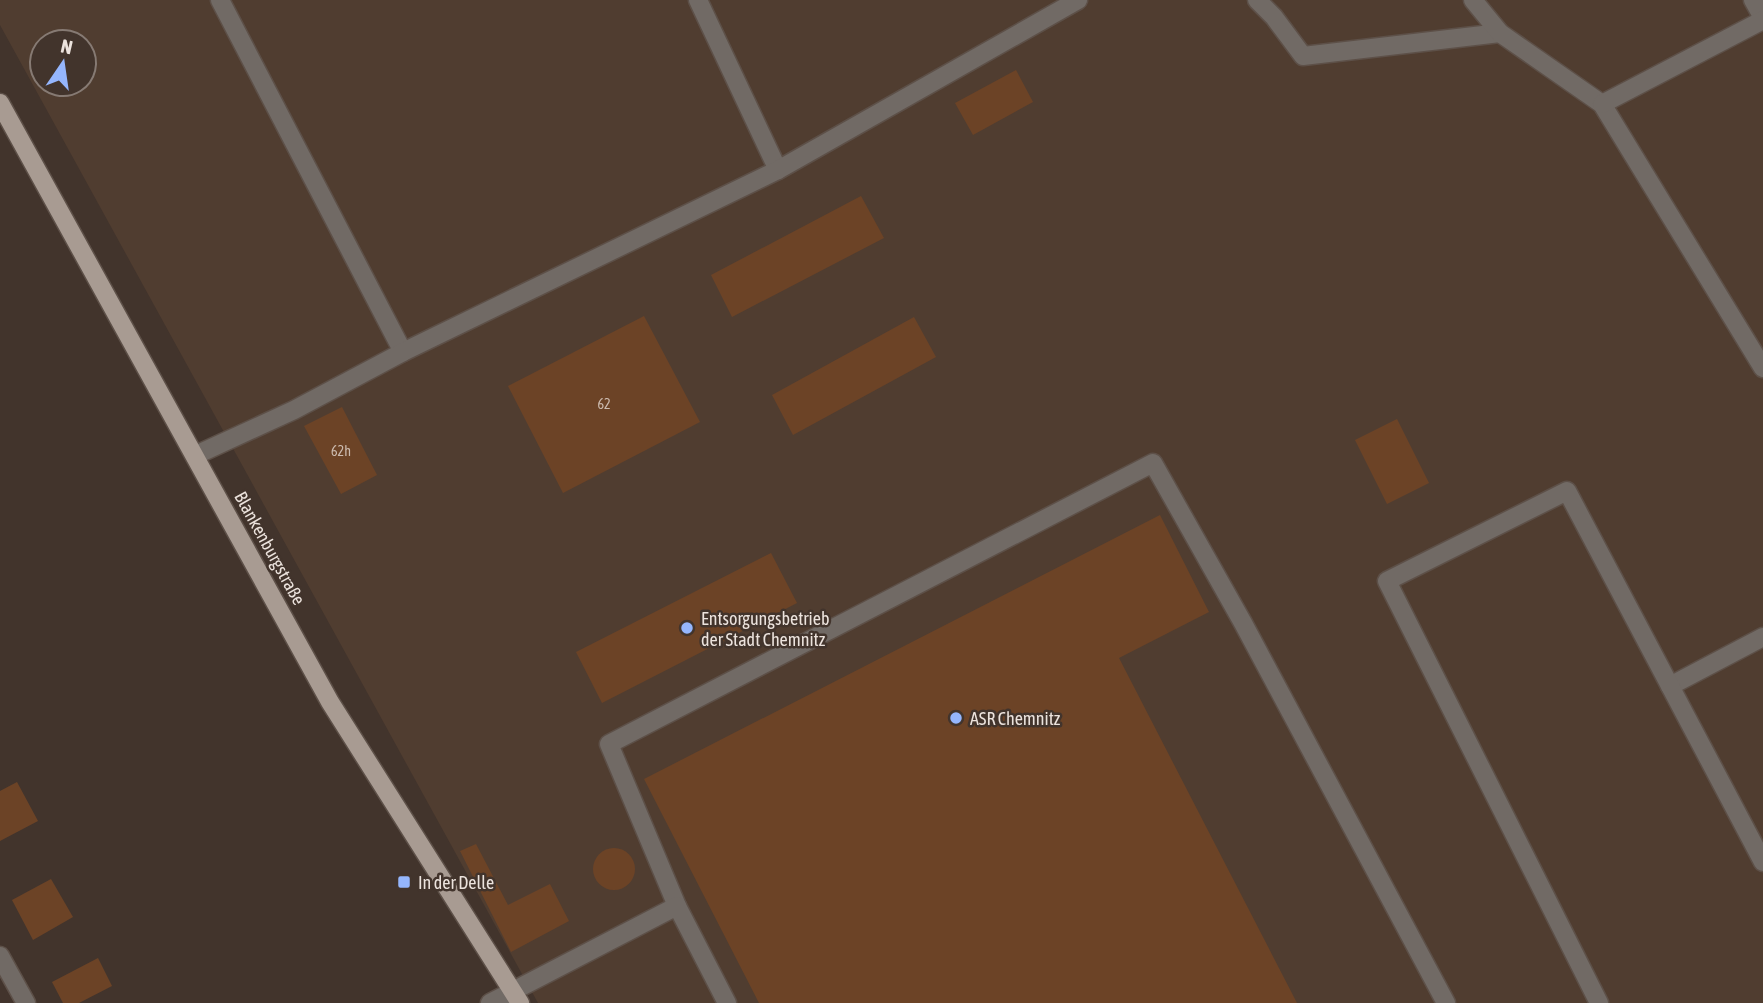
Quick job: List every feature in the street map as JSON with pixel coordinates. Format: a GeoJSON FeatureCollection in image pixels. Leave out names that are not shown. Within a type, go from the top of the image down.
{"type":"FeatureCollection","features":[{"type":"Feature","properties":{"kind":"main road","name":"Blankenburgstraße"},"geometry":{"type":"LineString","coordinates":[[0,103],[330,702],[517,996]]}},
{"type":"Feature","properties":{"kind":"street"},"geometry":{"type":"LineString","coordinates":[[220,0],[402,352]]}},
{"type":"Feature","properties":{"kind":"street"},"geometry":{"type":"LineString","coordinates":[[698,0],[778,170]]}},
{"type":"Feature","properties":{"kind":"street"},"geometry":{"type":"LineString","coordinates":[[195,455],[294,410],[402,352],[778,170],[1078,0]]}},
{"type":"Feature","properties":{"kind":"street"},"geometry":{"type":"LineString","coordinates":[[1257,0],[1274,17],[1303,56],[1500,33]]}},
{"type":"Feature","properties":{"kind":"street"},"geometry":{"type":"LineString","coordinates":[[1473,0],[1500,33],[1601,104],[1763,368]]}},
{"type":"Feature","properties":{"kind":"street"},"geometry":{"type":"LineString","coordinates":[[1601,104],[1763,19],[1753,0]]}},
{"type":"Feature","properties":{"kind":"street"},"geometry":{"type":"LineString","coordinates":[[727,1003],[677,906],[609,744],[1153,463],[1243,623],[1447,1003]]}},
{"type":"Feature","properties":{"kind":"street"},"geometry":{"type":"LineString","coordinates":[[1599,1003],[1387,581],[1567,491],[1763,862]]}},
{"type":"Feature","properties":{"kind":"street"},"geometry":{"type":"LineString","coordinates":[[1670,686],[1763,638]]}},
{"type":"Feature","properties":{"kind":"street"},"geometry":{"type":"LineString","coordinates":[[490,1003],[517,996],[677,906]]}},
{"type":"Feature","properties":{"kind":"street"},"geometry":{"type":"LineString","coordinates":[[0,956],[26,1003]]}},
{"type":"Feature","properties":{"kind":"shaded area"},"geometry":{"type":"Polygon","coordinates":[[[0,0],[1763,0],[1763,1003],[538,1003],[40,98],[98,98],[98,28],[28,28],[28,76],[0,25],[0,0]]]}},
{"type":"Feature","properties":{"kind":"building"},"geometry":{"type":"Polygon","coordinates":[[[1016,70],[1033,102],[973,135],[955,103],[1016,70]]]}},
{"type":"Feature","properties":{"kind":"building"},"geometry":{"type":"Polygon","coordinates":[[[861,196],[884,238],[732,317],[711,275],[861,196]]]}},
{"type":"Feature","properties":{"kind":"building"},"geometry":{"type":"Polygon","coordinates":[[[644,316],[700,422],[563,493],[508,386],[644,316]]]}},
{"type":"Feature","properties":{"kind":"building"},"geometry":{"type":"Polygon","coordinates":[[[914,317],[936,357],[793,435],[772,395],[914,317]]]}},
{"type":"Feature","properties":{"kind":"building"},"geometry":{"type":"Polygon","coordinates":[[[342,407],[377,475],[341,494],[304,426],[342,407]]]}},
{"type":"Feature","properties":{"kind":"building"},"geometry":{"type":"Polygon","coordinates":[[[1397,419],[1429,483],[1387,504],[1355,440],[1397,419]]]}},
{"type":"Feature","properties":{"kind":"building","name":"ASR Chemnitz"},"geometry":{"type":"Polygon","coordinates":[[[1160,515],[1209,612],[1119,658],[1297,1003],[759,1003],[644,779],[1160,515]]]}},
{"type":"Feature","properties":{"kind":"building","name":"Entsorgungsbetrieb der Stadt Chemnitz"},"geometry":{"type":"Polygon","coordinates":[[[771,553],[797,603],[602,703],[576,652],[771,553]]]}},
{"type":"Feature","properties":{"kind":"building"},"geometry":{"type":"Polygon","coordinates":[[[17,782],[38,821],[0,841],[0,791],[17,782]]]}},
{"type":"Feature","properties":{"kind":"building"},"geometry":{"type":"Polygon","coordinates":[[[476,844],[508,905],[550,884],[569,921],[511,952],[460,851],[476,844]]]}},
{"type":"Feature","properties":{"kind":"building"},"geometry":{"type":"Polygon","coordinates":[[[614,848],[629,854],[635,869],[629,884],[614,890],[599,884],[593,869],[599,854],[614,848]]]}},
{"type":"Feature","properties":{"kind":"building"},"geometry":{"type":"Polygon","coordinates":[[[51,879],[73,917],[33,940],[12,900],[51,879]]]}},
{"type":"Feature","properties":{"kind":"building"},"geometry":{"type":"Polygon","coordinates":[[[98,958],[112,986],[79,1003],[63,1003],[52,982],[98,958]]]}},
{"type":"Feature","properties":{"kind":"place","name":"Entsorgungsbetrieb der Stadt Chemnitz"},"geometry":{"type":"Point","coordinates":[687,628]}},
{"type":"Feature","properties":{"kind":"place","name":"ASR Chemnitz"},"geometry":{"type":"Point","coordinates":[956,718]}},
{"type":"Feature","properties":{"kind":"place","name":"In der Delle"},"geometry":{"type":"Point","coordinates":[404,882]}}]}
